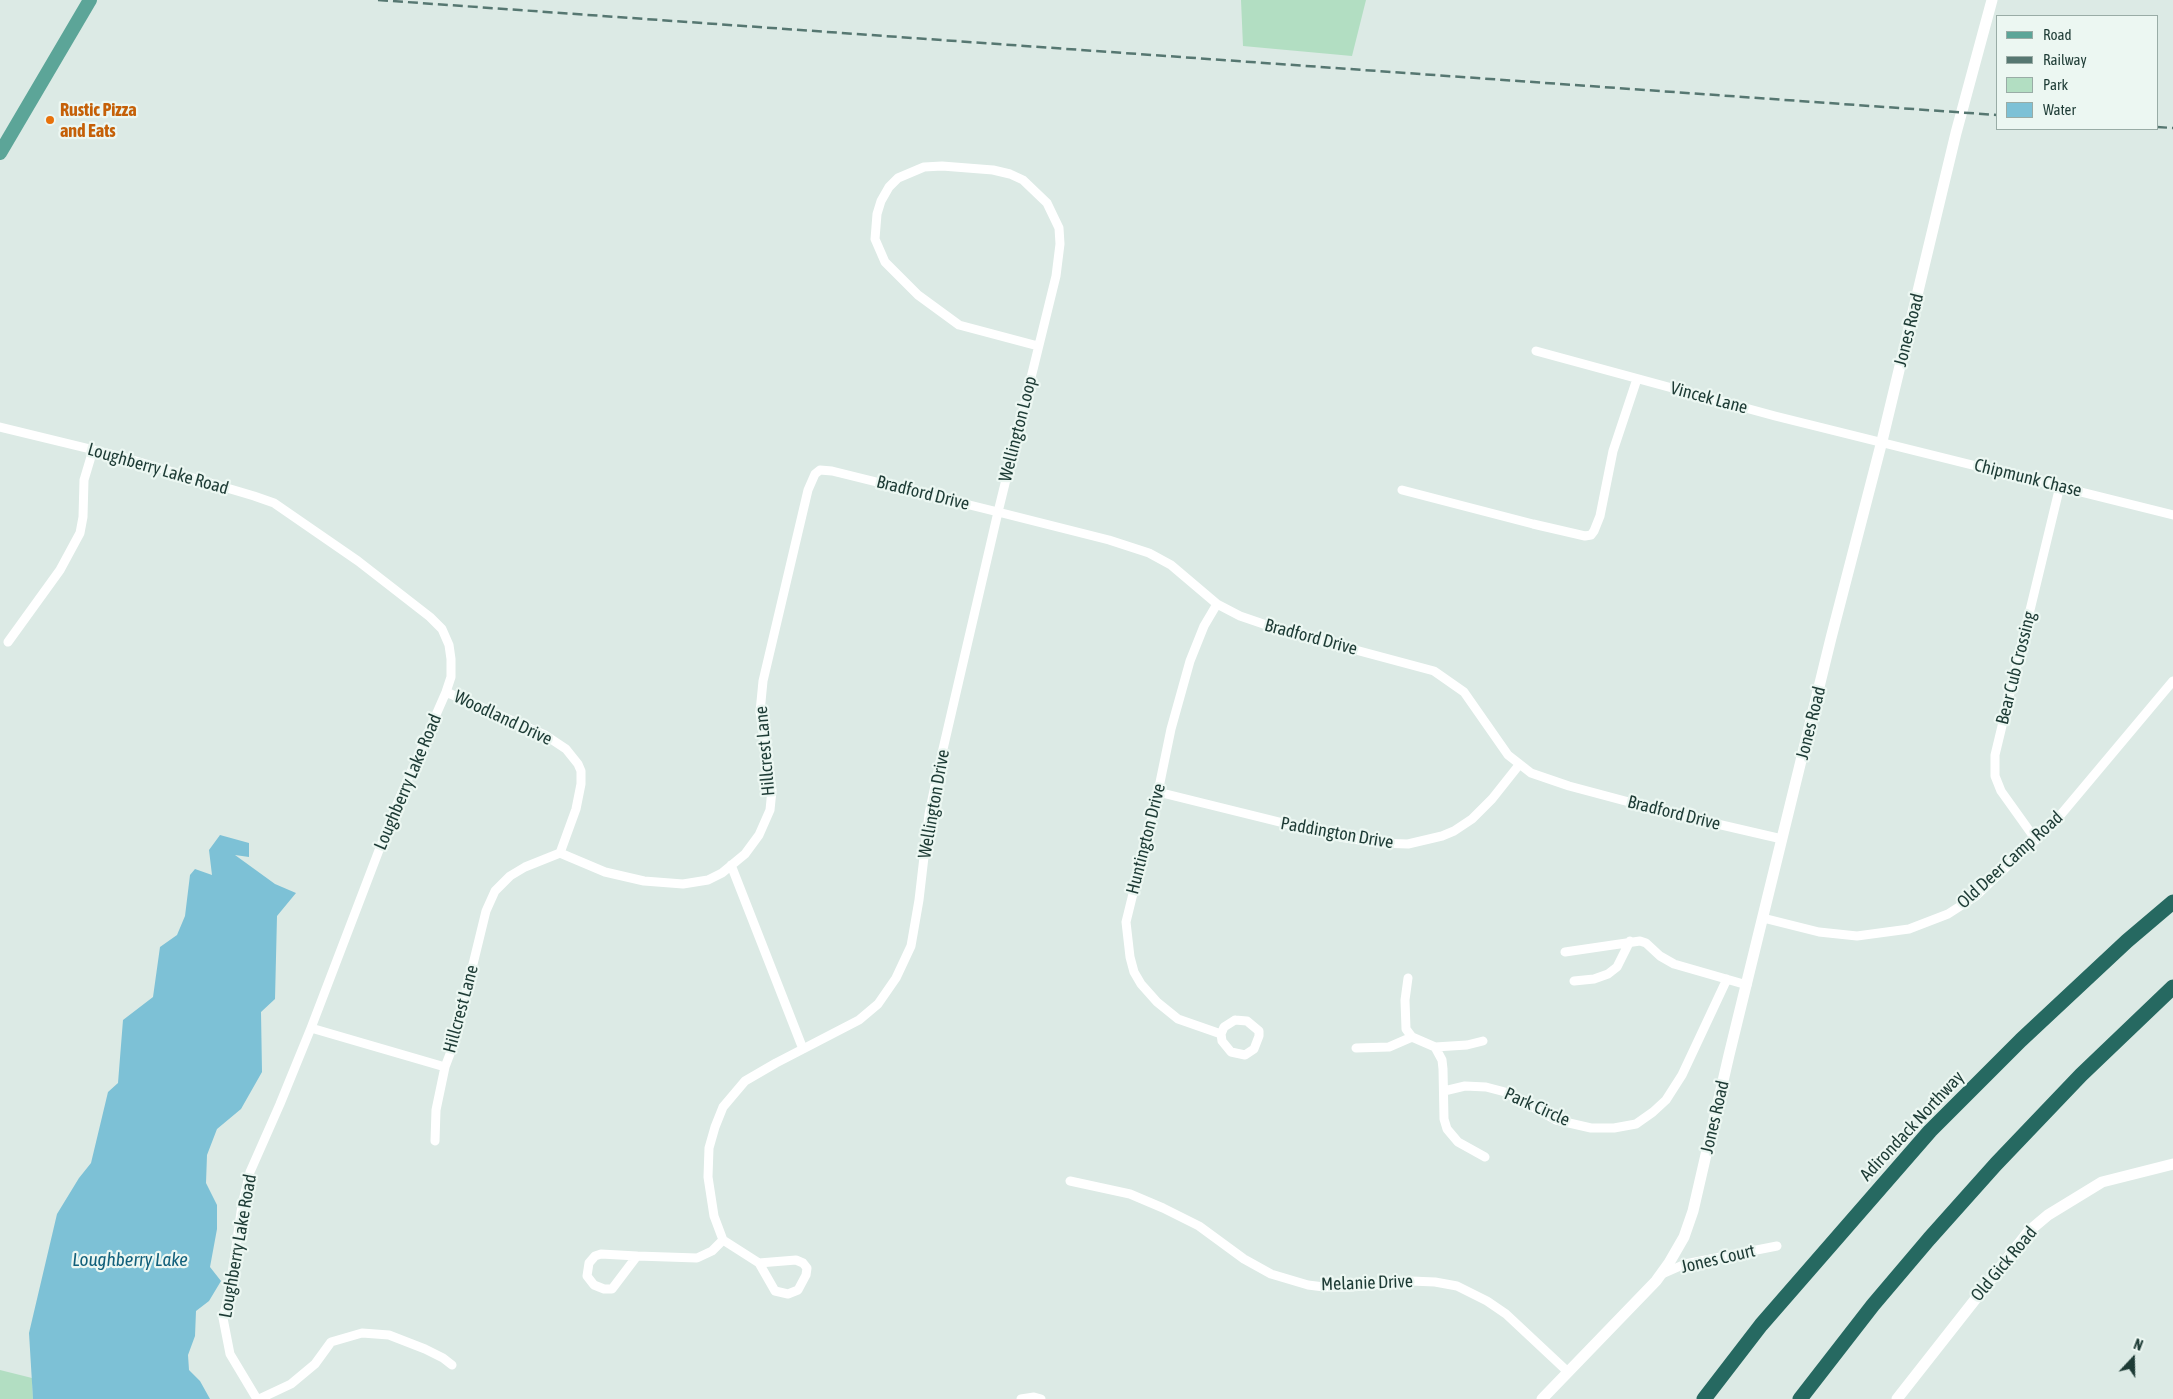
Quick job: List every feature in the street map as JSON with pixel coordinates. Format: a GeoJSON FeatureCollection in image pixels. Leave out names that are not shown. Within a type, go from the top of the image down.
{"type":"FeatureCollection","features":[{"type":"Feature","properties":{"kind":"highway","name":"Adirondack Northway"},"geometry":{"type":"LineString","coordinates":[[1704,1399],[1761,1325],[1930,1131],[2028,1033],[2127,941],[2173,902]]}},
{"type":"Feature","properties":{"kind":"highway"},"geometry":{"type":"LineString","coordinates":[[1800,1399],[1873,1305],[1984,1178],[2081,1075],[2173,987]]}},
{"type":"Feature","properties":{"kind":"main road"},"geometry":{"type":"LineString","coordinates":[[0,153],[90,0]]}},
{"type":"Feature","properties":{"kind":"street","name":"Jones Road"},"geometry":{"type":"LineString","coordinates":[[1542,1399],[1660,1275],[1684,1237],[1694,1211],[1782,839],[1882,441],[1956,133],[1992,0]]}},
{"type":"Feature","properties":{"kind":"street","name":"Wellington Loop"},"geometry":{"type":"LineString","coordinates":[[998,512],[1056,276],[1060,244],[1059,228],[1048,203],[1022,180],[1010,174],[993,170],[924,167],[898,178],[889,187],[881,201],[877,214],[875,239],[885,262],[918,295],[959,325],[1038,346]]}},
{"type":"Feature","properties":{"kind":"street","name":"Vincek Lane"},"geometry":{"type":"LineString","coordinates":[[1536,351],[1775,416],[1882,441]]}},
{"type":"Feature","properties":{"kind":"street"},"geometry":{"type":"LineString","coordinates":[[1402,490],[1533,524],[1584,536],[1591,535],[1600,516],[1613,450],[1637,379]]}},
{"type":"Feature","properties":{"kind":"street","name":"Loughberry Lake Road"},"geometry":{"type":"LineString","coordinates":[[0,427],[93,450],[254,496],[288,511],[358,560],[430,617],[442,629],[449,645],[451,660],[450,677],[446,692],[394,811],[311,1028],[250,1172],[242,1205],[230,1289],[222,1318],[230,1354],[258,1399]]}},
{"type":"Feature","properties":{"kind":"street","name":"Chipmunk Chase"},"geometry":{"type":"LineString","coordinates":[[1882,441],[2173,515]]}},
{"type":"Feature","properties":{"kind":"street"},"geometry":{"type":"LineString","coordinates":[[8,642],[60,570],[80,533],[83,518],[84,480],[93,450]]}},
{"type":"Feature","properties":{"kind":"street","name":"Bradford Drive"},"geometry":{"type":"LineString","coordinates":[[815,474],[820,470],[832,471],[1109,540],[1149,553],[1171,565],[1216,604],[1240,616],[1281,630],[1434,671],[1464,692],[1508,755],[1519,765],[1538,776],[1674,814],[1782,839]]}},
{"type":"Feature","properties":{"kind":"street","name":"Hillcrest Lane"},"geometry":{"type":"LineString","coordinates":[[435,1141],[436,1110],[445,1067],[453,1046],[486,911],[495,891],[510,876],[525,867],[560,853],[605,872],[644,881],[683,884],[708,880],[722,873],[745,854],[759,835],[770,810],[771,778],[760,712],[761,691],[808,490],[815,474]]}},
{"type":"Feature","properties":{"kind":"street","name":"Bear Cub Crossing"},"geometry":{"type":"LineString","coordinates":[[2036,840],[2001,791],[1995,776],[1995,755],[2060,486]]}},
{"type":"Feature","properties":{"kind":"street","name":"Wellington Drive"},"geometry":{"type":"LineString","coordinates":[[723,1240],[714,1216],[708,1178],[709,1148],[715,1127],[724,1107],[745,1081],[844,1029],[859,1020],[878,1004],[896,978],[911,946],[938,771],[998,512]]}},
{"type":"Feature","properties":{"kind":"street","name":"Huntington Drive"},"geometry":{"type":"LineString","coordinates":[[1216,604],[1204,626],[1190,661],[1171,729],[1158,792],[1126,922],[1130,957],[1134,972],[1141,984],[1167,1012],[1187,1022],[1221,1034]]}},
{"type":"Feature","properties":{"kind":"street","name":"Old Deer Camp Road"},"geometry":{"type":"LineString","coordinates":[[1763,918],[1840,936],[1857,936],[1909,929],[1948,914],[1976,896],[2058,818],[2173,681]]}},
{"type":"Feature","properties":{"kind":"street","name":"Woodland Drive"},"geometry":{"type":"LineString","coordinates":[[446,692],[545,735],[566,749],[578,764],[581,771],[582,784],[576,809],[560,853]]}},
{"type":"Feature","properties":{"kind":"street","name":"Paddington Drive"},"geometry":{"type":"LineString","coordinates":[[1158,792],[1340,837],[1378,843],[1408,844],[1442,836],[1454,831],[1472,819],[1492,799],[1519,765]]}},
{"type":"Feature","properties":{"kind":"street"},"geometry":{"type":"LineString","coordinates":[[731,865],[803,1049]]}},
{"type":"Feature","properties":{"kind":"street"},"geometry":{"type":"LineString","coordinates":[[1565,952],[1630,941],[1646,943],[1660,956],[1674,964],[1747,985]]}},
{"type":"Feature","properties":{"kind":"street"},"geometry":{"type":"LineString","coordinates":[[1574,982],[1594,979],[1608,974],[1617,967],[1630,941]]}},
{"type":"Feature","properties":{"kind":"street"},"geometry":{"type":"LineString","coordinates":[[1408,978],[1405,1000],[1406,1029],[1412,1037],[1435,1047],[1467,1045],[1483,1041]]}},
{"type":"Feature","properties":{"kind":"street","name":"Park Circle"},"geometry":{"type":"LineString","coordinates":[[1444,1091],[1465,1086],[1486,1087],[1505,1092],[1556,1120],[1591,1128],[1614,1128],[1636,1124],[1666,1100],[1682,1075],[1726,979]]}},
{"type":"Feature","properties":{"kind":"street"},"geometry":{"type":"LineString","coordinates":[[1235,1020],[1241,1020],[1254,1025],[1260,1036],[1254,1050],[1245,1055],[1231,1052],[1225,1047],[1221,1034],[1224,1027],[1235,1020]]}},
{"type":"Feature","properties":{"kind":"street"},"geometry":{"type":"LineString","coordinates":[[311,1028],[445,1067]]}},
{"type":"Feature","properties":{"kind":"street"},"geometry":{"type":"LineString","coordinates":[[1356,1048],[1389,1047],[1412,1037]]}},
{"type":"Feature","properties":{"kind":"street"},"geometry":{"type":"LineString","coordinates":[[1435,1047],[1442,1060],[1444,1119],[1450,1135],[1458,1142],[1485,1157]]}},
{"type":"Feature","properties":{"kind":"street","name":"Old Gick Road"},"geometry":{"type":"LineString","coordinates":[[1896,1399],[2029,1231],[2048,1215],[2102,1182],[2173,1164]]}},
{"type":"Feature","properties":{"kind":"street","name":"Melanie Drive"},"geometry":{"type":"LineString","coordinates":[[1070,1181],[1130,1194],[1163,1208],[1199,1226],[1244,1259],[1271,1274],[1324,1287],[1351,1287],[1411,1281],[1435,1282],[1458,1286],[1487,1301],[1506,1314],[1568,1372]]}},
{"type":"Feature","properties":{"kind":"street"},"geometry":{"type":"LineString","coordinates":[[637,1256],[612,1289],[604,1289],[594,1285],[587,1276],[589,1263],[595,1256],[601,1254],[697,1258],[712,1252],[723,1240],[758,1263],[775,1291],[788,1294],[798,1290],[806,1275],[807,1268],[803,1262],[796,1260],[758,1263]]}},
{"type":"Feature","properties":{"kind":"street","name":"Jones Court"},"geometry":{"type":"LineString","coordinates":[[1660,1275],[1685,1264],[1777,1246]]}},
{"type":"Feature","properties":{"kind":"street"},"geometry":{"type":"LineString","coordinates":[[258,1399],[297,1379],[315,1364],[331,1342],[362,1333],[395,1337],[425,1349],[452,1365]]}},
{"type":"Feature","properties":{"kind":"street"},"geometry":{"type":"LineString","coordinates":[[1021,1399],[1034,1397],[1041,1399]]}},
{"type":"Feature","properties":{"kind":"green space"},"geometry":{"type":"Polygon","coordinates":[[[1241,0],[1366,0],[1352,56],[1243,46],[1241,0]]]}},
{"type":"Feature","properties":{"kind":"green space"},"geometry":{"type":"Polygon","coordinates":[[[0,1370],[32,1378],[33,1399],[0,1399],[0,1370]]]}},
{"type":"Feature","properties":{"kind":"water","name":"Loughberry Lake"},"geometry":{"type":"Polygon","coordinates":[[[220,835],[249,843],[249,857],[235,855],[275,884],[296,893],[277,916],[275,999],[261,1012],[262,1072],[241,1109],[217,1129],[207,1155],[206,1183],[217,1205],[217,1229],[210,1267],[221,1281],[209,1301],[196,1311],[195,1336],[188,1355],[189,1370],[200,1381],[210,1399],[33,1399],[29,1333],[57,1214],[79,1178],[91,1163],[108,1092],[118,1083],[123,1020],[153,997],[160,947],[177,935],[185,916],[190,875],[195,869],[212,875],[209,850],[220,835]]]}},
{"type":"Feature","properties":{"kind":"railway"},"geometry":{"type":"LineString","coordinates":[[378,0],[1996,115]]}},
{"type":"Feature","properties":{"kind":"railway"},"geometry":{"type":"LineString","coordinates":[[2158,127],[2173,128]]}},
{"type":"Feature","properties":{"kind":"place","name":"Rustic Pizza and Eats"},"geometry":{"type":"Point","coordinates":[50,120]}}]}
